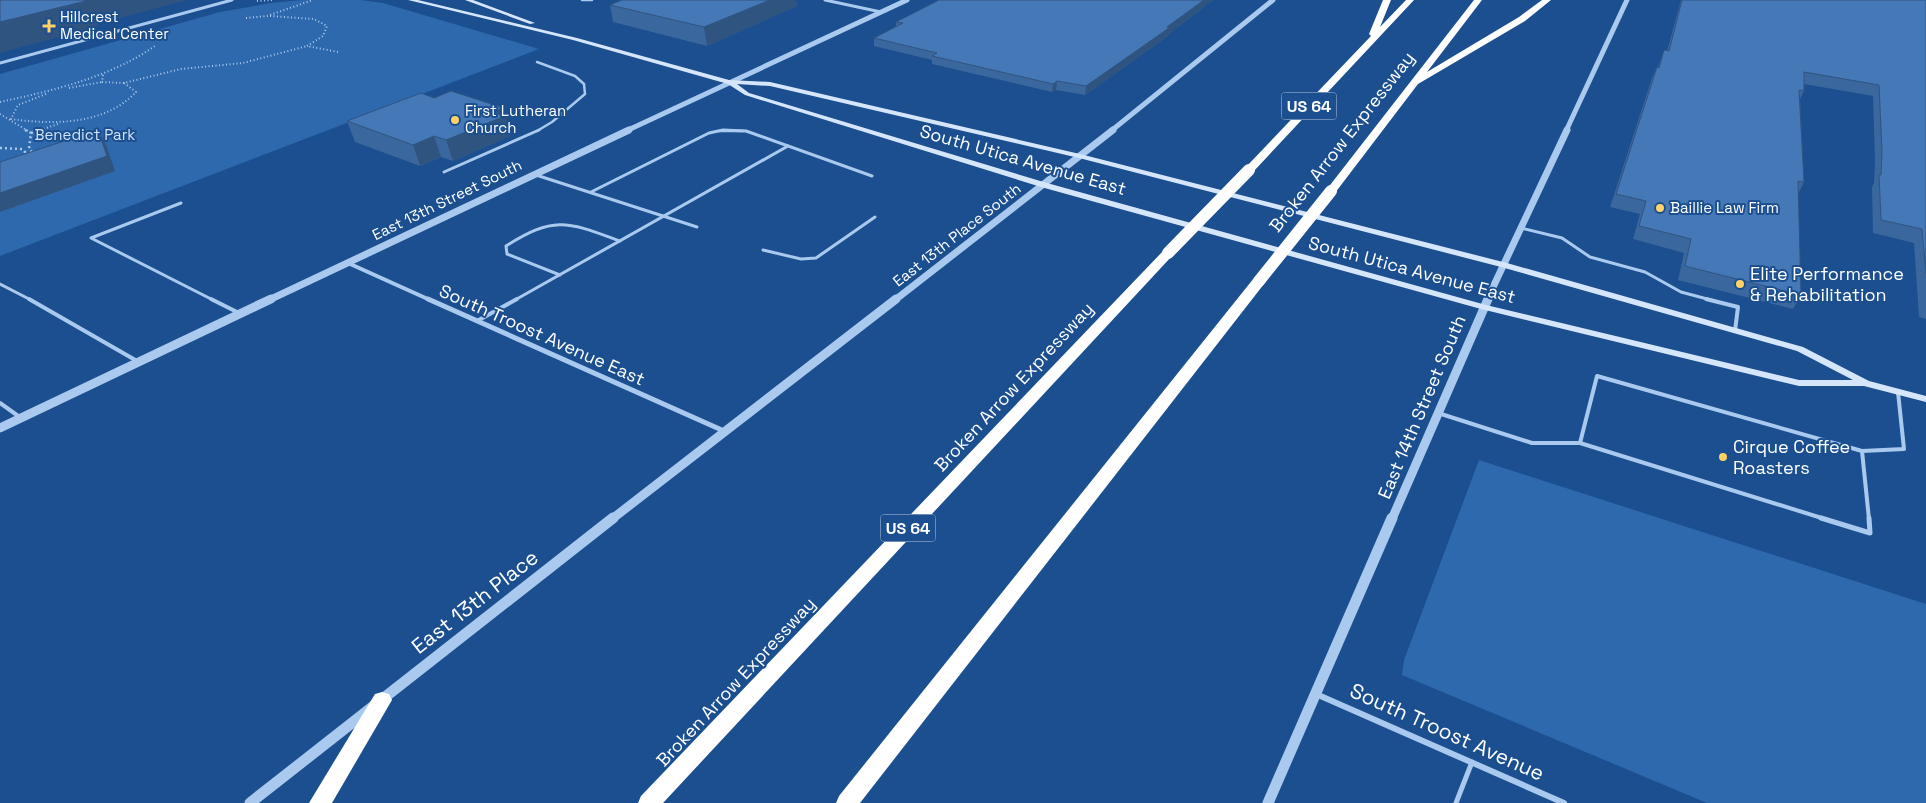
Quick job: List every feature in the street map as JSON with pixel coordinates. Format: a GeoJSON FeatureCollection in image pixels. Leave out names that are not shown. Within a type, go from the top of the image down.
{"type":"FeatureCollection","features":[{"type":"Feature","properties":{"kind":"highway"},"geometry":{"type":"LineString","coordinates":[[1370,42],[1387,0]]}},
{"type":"Feature","properties":{"kind":"highway","name":"Broken Arrow Expressway"},"geometry":{"type":"LineString","coordinates":[[649,803],[1168,253],[1410,0]]}},
{"type":"Feature","properties":{"kind":"highway","name":"Broken Arrow Expressway"},"geometry":{"type":"LineString","coordinates":[[847,803],[1331,191],[1478,0]]}},
{"type":"Feature","properties":{"kind":"highway"},"geometry":{"type":"LineString","coordinates":[[1410,87],[1522,19],[1547,0]]}},
{"type":"Feature","properties":{"kind":"highway"},"geometry":{"type":"LineString","coordinates":[[320,803],[382,700]]}},
{"type":"Feature","properties":{"kind":"main road","name":"South Utica Avenue East"},"geometry":{"type":"LineString","coordinates":[[411,0],[575,38],[729,82],[770,84],[1080,156],[1504,265],[1800,349],[1866,383],[1926,399]]}},
{"type":"Feature","properties":{"kind":"main road","name":"South Utica Avenue East"},"geometry":{"type":"LineString","coordinates":[[468,0],[575,38]]}},
{"type":"Feature","properties":{"kind":"main road","name":"South Utica Avenue East"},"geometry":{"type":"LineString","coordinates":[[729,82],[747,94],[1044,185],[1484,307],[1799,383],[1866,383]]}},
{"type":"Feature","properties":{"kind":"street"},"geometry":{"type":"LineString","coordinates":[[0,63],[232,0]]}},
{"type":"Feature","properties":{"kind":"street"},"geometry":{"type":"LineString","coordinates":[[825,0],[881,12]]}},
{"type":"Feature","properties":{"kind":"street","name":"East 13th Street South"},"geometry":{"type":"LineString","coordinates":[[0,428],[534,174],[907,0]]}},
{"type":"Feature","properties":{"kind":"street","name":"East 13th Place South"},"geometry":{"type":"LineString","coordinates":[[724,431],[1044,185],[1273,0]]}},
{"type":"Feature","properties":{"kind":"street","name":"East 14th Street South"},"geometry":{"type":"LineString","coordinates":[[1268,803],[1484,307],[1627,0]]}},
{"type":"Feature","properties":{"kind":"street","name":"South Troost Avenue East"},"geometry":{"type":"LineString","coordinates":[[348,263],[724,431]]}},
{"type":"Feature","properties":{"kind":"street","name":"East 13th Place"},"geometry":{"type":"LineString","coordinates":[[250,803],[724,431]]}},
{"type":"Feature","properties":{"kind":"street","name":"South Troost Avenue"},"geometry":{"type":"LineString","coordinates":[[1316,694],[1564,803]]}},
{"type":"Feature","properties":{"kind":"lane"},"geometry":{"type":"LineString","coordinates":[[582,0],[592,0]]}},
{"type":"Feature","properties":{"kind":"lane"},"geometry":{"type":"LineString","coordinates":[[444,172],[528,136],[552,122],[585,94],[584,84],[575,76],[537,62]]}},
{"type":"Feature","properties":{"kind":"lane"},"geometry":{"type":"LineString","coordinates":[[591,192],[709,133],[723,130],[746,131],[872,176]]}},
{"type":"Feature","properties":{"kind":"lane"},"geometry":{"type":"LineString","coordinates":[[477,321],[788,146]]}},
{"type":"Feature","properties":{"kind":"lane"},"geometry":{"type":"LineString","coordinates":[[534,174],[697,227]]}},
{"type":"Feature","properties":{"kind":"lane"},"geometry":{"type":"LineString","coordinates":[[180,203],[91,238],[241,314]]}},
{"type":"Feature","properties":{"kind":"lane"},"geometry":{"type":"LineString","coordinates":[[762,250],[801,259],[816,258],[875,218]]}},
{"type":"Feature","properties":{"kind":"lane"},"geometry":{"type":"LineString","coordinates":[[560,274],[507,254],[506,246],[544,225],[557,221],[620,241]]}},
{"type":"Feature","properties":{"kind":"lane"},"geometry":{"type":"LineString","coordinates":[[1522,228],[1562,238],[1590,257],[1645,272],[1681,292],[1738,307],[1735,331]]}},
{"type":"Feature","properties":{"kind":"lane"},"geometry":{"type":"LineString","coordinates":[[0,284],[7,286],[140,362]]}},
{"type":"Feature","properties":{"kind":"lane"},"geometry":{"type":"LineString","coordinates":[[1580,443],[1597,376],[1862,451],[1904,449],[1898,392]]}},
{"type":"Feature","properties":{"kind":"lane"},"geometry":{"type":"LineString","coordinates":[[0,403],[21,418]]}},
{"type":"Feature","properties":{"kind":"lane"},"geometry":{"type":"LineString","coordinates":[[1438,414],[1532,443],[1580,443],[1870,533],[1862,451]]}},
{"type":"Feature","properties":{"kind":"lane"},"geometry":{"type":"LineString","coordinates":[[1456,803],[1472,762]]}},
{"type":"Feature","properties":{"kind":"path"},"geometry":{"type":"LineString","coordinates":[[257,0],[274,0]]}},
{"type":"Feature","properties":{"kind":"path"},"geometry":{"type":"LineString","coordinates":[[267,16],[313,0]]}},
{"type":"Feature","properties":{"kind":"path"},"geometry":{"type":"LineString","coordinates":[[0,102],[102,82],[124,83],[181,69],[266,59],[307,46],[323,36],[327,26],[314,19],[287,15],[243,18]]}},
{"type":"Feature","properties":{"kind":"path"},"geometry":{"type":"LineString","coordinates":[[11,119],[18,105],[130,64],[159,43]]}},
{"type":"Feature","properties":{"kind":"path"},"geometry":{"type":"LineString","coordinates":[[307,46],[338,52]]}},
{"type":"Feature","properties":{"kind":"path"},"geometry":{"type":"LineString","coordinates":[[102,75],[102,82]]}},
{"type":"Feature","properties":{"kind":"path"},"geometry":{"type":"LineString","coordinates":[[32,133],[61,123],[90,118],[131,100],[136,92],[124,83]]}},
{"type":"Feature","properties":{"kind":"path"},"geometry":{"type":"LineString","coordinates":[[0,114],[32,133]]}},
{"type":"Feature","properties":{"kind":"path"},"geometry":{"type":"LineString","coordinates":[[11,119],[30,123],[61,123]]}},
{"type":"Feature","properties":{"kind":"path"},"geometry":{"type":"LineString","coordinates":[[32,133],[28,148],[38,159]]}},
{"type":"Feature","properties":{"kind":"path"},"geometry":{"type":"LineString","coordinates":[[0,148],[22,149],[24,155],[20,159]]}},
{"type":"Feature","properties":{"kind":"green space","name":"Benedict Park"},"geometry":{"type":"Polygon","coordinates":[[[302,0],[360,0],[383,3],[539,49],[0,256],[0,74],[220,12],[271,3],[302,0]]]}},
{"type":"Feature","properties":{"kind":"green space"},"geometry":{"type":"Polygon","coordinates":[[[1479,460],[1926,604],[1926,803],[1707,803],[1402,675],[1404,660],[1479,460]]]}},
{"type":"Feature","properties":{"kind":"building"},"geometry":{"type":"Polygon","coordinates":[[[0,0],[84,0],[86,1],[0,22],[0,0]]]}},
{"type":"Feature","properties":{"kind":"building"},"geometry":{"type":"Polygon","coordinates":[[[622,0],[770,0],[704,27],[610,5],[622,0]]]}},
{"type":"Feature","properties":{"kind":"building"},"geometry":{"type":"Polygon","coordinates":[[[939,0],[1204,0],[1167,27],[1169,28],[1086,86],[1057,81],[1053,84],[932,56],[937,53],[874,38],[903,23],[896,22],[939,0]]]}},
{"type":"Feature","properties":{"kind":"building"},"geometry":{"type":"Polygon","coordinates":[[[1682,0],[1926,0],[1926,274],[1922,229],[1881,220],[1879,175],[1881,175],[1882,151],[1879,85],[1804,72],[1804,91],[1799,90],[1804,182],[1798,181],[1801,295],[1685,266],[1691,239],[1639,226],[1646,201],[1616,194],[1657,67],[1659,68],[1664,50],[1669,51],[1682,0]]]}},
{"type":"Feature","properties":{"kind":"building"},"geometry":{"type":"Polygon","coordinates":[[[451,91],[504,108],[494,112],[505,116],[446,140],[434,136],[413,145],[347,121],[421,93],[434,98],[451,91]]]}},
{"type":"Feature","properties":{"kind":"building"},"geometry":{"type":"Polygon","coordinates":[[[98,130],[107,156],[0,193],[0,162],[98,130]]]}},
{"type":"Feature","properties":{"kind":"place","name":"Hillcrest Medical Center"},"geometry":{"type":"Point","coordinates":[49,26]}},
{"type":"Feature","properties":{"kind":"place","name":"First Lutheran Church"},"geometry":{"type":"Point","coordinates":[455,120]}},
{"type":"Feature","properties":{"kind":"place","name":"Baillie Law Firm"},"geometry":{"type":"Point","coordinates":[1660,208]}},
{"type":"Feature","properties":{"kind":"place","name":"Elite Performance & Rehabilitation"},"geometry":{"type":"Point","coordinates":[1740,284]}},
{"type":"Feature","properties":{"kind":"place","name":"Cirque Coffee Roasters"},"geometry":{"type":"Point","coordinates":[1723,457]}}]}
